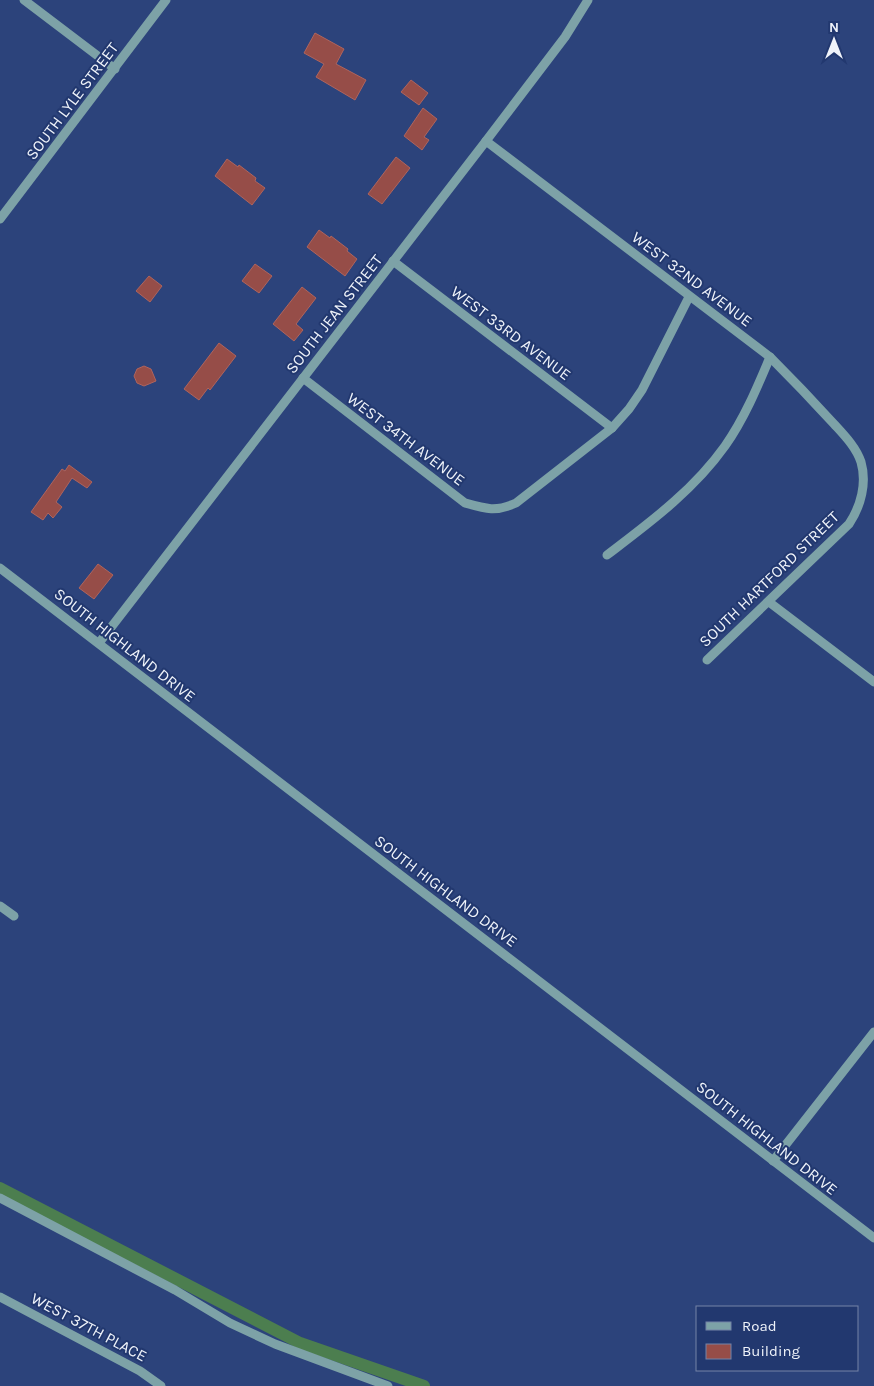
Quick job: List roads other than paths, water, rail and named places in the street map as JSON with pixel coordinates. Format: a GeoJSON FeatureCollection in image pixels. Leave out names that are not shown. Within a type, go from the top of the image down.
{"type":"FeatureCollection","features":[{"type":"Feature","properties":{"kind":"street"},"geometry":{"type":"LineString","coordinates":[[24,0],[115,69]]}},
{"type":"Feature","properties":{"kind":"street","name":"SOUTH LYLE STREET"},"geometry":{"type":"LineString","coordinates":[[0,219],[166,0]]}},
{"type":"Feature","properties":{"kind":"street","name":"SOUTH JEAN STREET"},"geometry":{"type":"LineString","coordinates":[[99,643],[486,141],[565,37],[588,0]]}},
{"type":"Feature","properties":{"kind":"street","name":"WEST 32ND AVENUE"},"geometry":{"type":"LineString","coordinates":[[486,141],[770,357],[811,398],[848,441],[860,461]]}},
{"type":"Feature","properties":{"kind":"street","name":"WEST 33RD AVENUE"},"geometry":{"type":"LineString","coordinates":[[393,261],[612,428]]}},
{"type":"Feature","properties":{"kind":"street"},"geometry":{"type":"LineString","coordinates":[[612,428],[629,409],[642,390],[689,297]]}},
{"type":"Feature","properties":{"kind":"street"},"geometry":{"type":"LineString","coordinates":[[607,555],[662,514],[696,481],[725,447],[752,399],[770,357]]}},
{"type":"Feature","properties":{"kind":"street","name":"WEST 34TH AVENUE"},"geometry":{"type":"LineString","coordinates":[[303,378],[465,503],[481,508],[497,510],[516,503],[612,428]]}},
{"type":"Feature","properties":{"kind":"street","name":"SOUTH HARTFORD STREET"},"geometry":{"type":"LineString","coordinates":[[707,660],[849,524],[858,512],[863,483],[860,461]]}},
{"type":"Feature","properties":{"kind":"street","name":"SOUTH HIGHLAND DRIVE"},"geometry":{"type":"LineString","coordinates":[[0,568],[874,1238]]}},
{"type":"Feature","properties":{"kind":"street"},"geometry":{"type":"LineString","coordinates":[[769,602],[874,682]]}},
{"type":"Feature","properties":{"kind":"street"},"geometry":{"type":"LineString","coordinates":[[0,906],[14,916]]}},
{"type":"Feature","properties":{"kind":"street"},"geometry":{"type":"LineString","coordinates":[[773,1161],[874,1032]]}},
{"type":"Feature","properties":{"kind":"street"},"geometry":{"type":"LineString","coordinates":[[0,1198],[175,1290],[230,1323],[275,1344],[388,1386]]}},
{"type":"Feature","properties":{"kind":"street","name":"WEST 37TH PLACE"},"geometry":{"type":"LineString","coordinates":[[0,1297],[140,1371],[161,1386]]}},
{"type":"Feature","properties":{"kind":"waterway"},"geometry":{"type":"LineString","coordinates":[[0,1188],[300,1343],[424,1386]]}}]}
